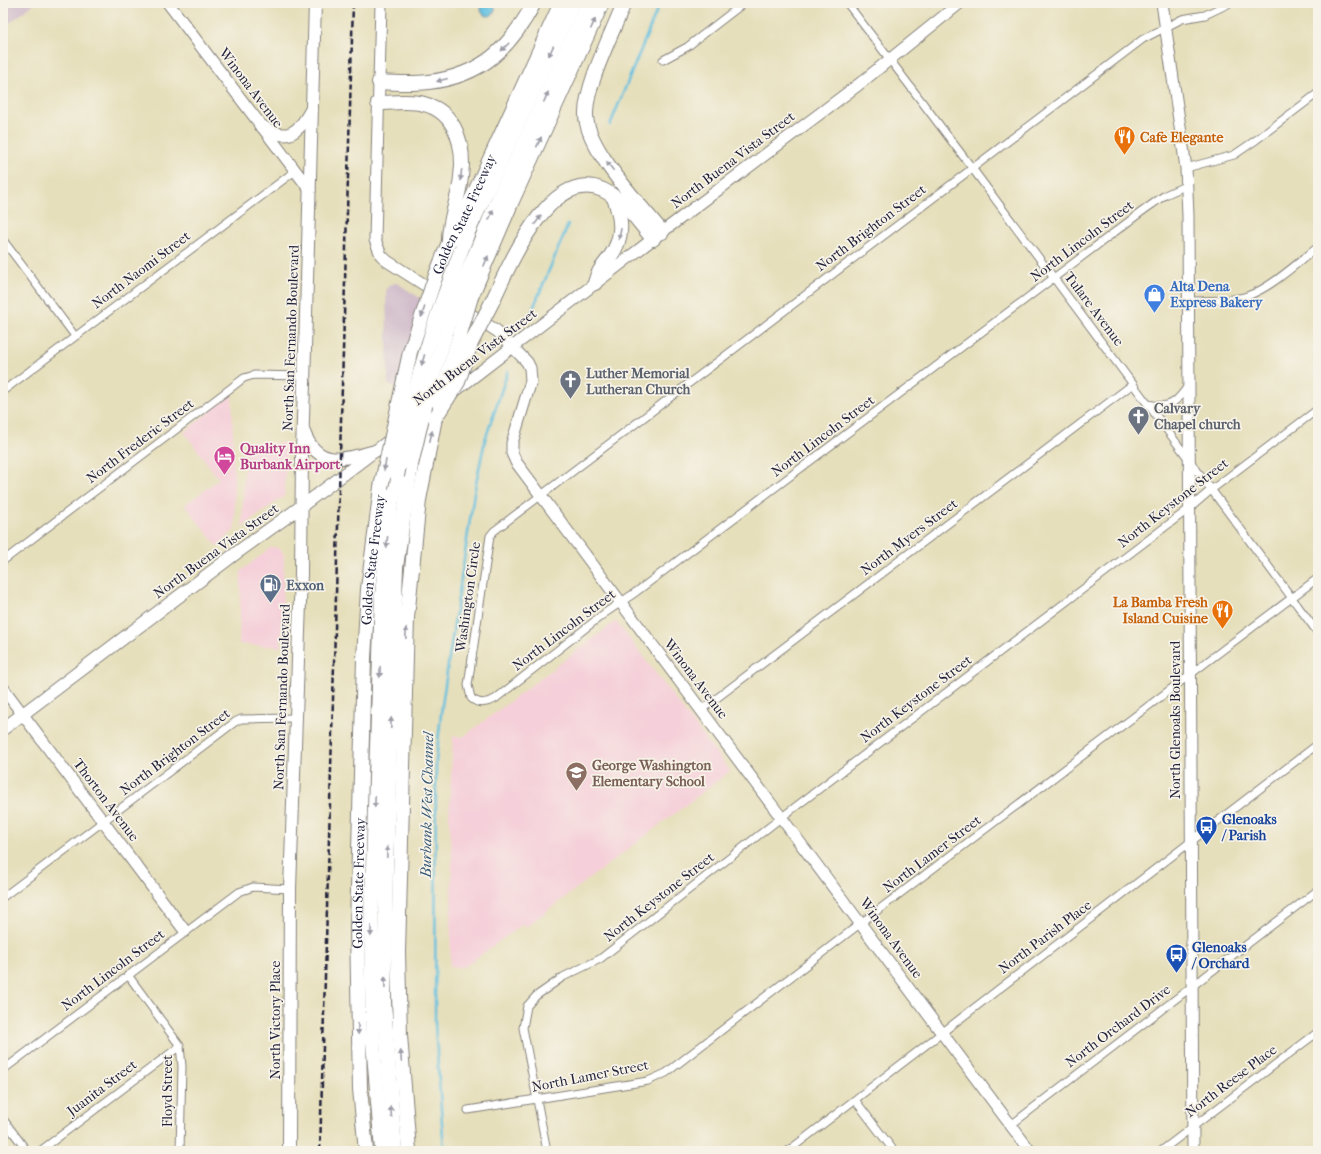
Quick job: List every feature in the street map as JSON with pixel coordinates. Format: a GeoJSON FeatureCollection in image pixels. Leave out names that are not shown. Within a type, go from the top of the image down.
{"type":"FeatureCollection","features":[{"type":"Feature","properties":{"kind":"highway"},"geometry":{"type":"LineString","coordinates":[[379,82],[414,83],[439,81],[479,66],[494,57],[514,37],[534,3]]}},
{"type":"Feature","properties":{"kind":"highway","name":"Golden State Freeway"},"geometry":{"type":"LineString","coordinates":[[366,1151],[360,1082],[357,919],[364,652],[368,589],[381,487],[410,352],[436,275],[449,242],[459,227],[561,3]]}},
{"type":"Feature","properties":{"kind":"highway"},"geometry":{"type":"LineString","coordinates":[[409,1151],[403,1095],[398,952],[407,618],[413,540],[427,453],[449,364],[468,232],[573,3]]}},
{"type":"Feature","properties":{"kind":"highway"},"geometry":{"type":"LineString","coordinates":[[395,1151],[384,1003],[386,870],[396,567],[411,464],[423,408],[440,347],[460,290],[501,193],[588,3]]}},
{"type":"Feature","properties":{"kind":"highway"},"geometry":{"type":"LineString","coordinates":[[382,1151],[373,1041],[371,929],[382,595],[391,505],[396,476],[422,362],[435,319],[460,290],[512,201],[602,3]]}},
{"type":"Feature","properties":{"kind":"highway"},"geometry":{"type":"LineString","coordinates":[[624,3],[590,87],[586,116],[589,130],[596,146],[658,235]]}},
{"type":"Feature","properties":{"kind":"highway"},"geometry":{"type":"LineString","coordinates":[[378,103],[424,103],[438,109],[451,120],[459,137],[463,154],[461,178],[449,227],[449,242]]}},
{"type":"Feature","properties":{"kind":"highway"},"geometry":{"type":"LineString","coordinates":[[435,418],[458,382],[471,343],[515,255],[530,230],[555,199],[576,187],[596,187],[613,196],[658,235]]}},
{"type":"Feature","properties":{"kind":"highway"},"geometry":{"type":"LineString","coordinates":[[595,283],[598,271],[610,258],[618,243],[621,227],[620,214],[613,196]]}},
{"type":"Feature","properties":{"kind":"main road","name":"Winona Avenue"},"geometry":{"type":"LineString","coordinates":[[168,3],[310,190]]}},
{"type":"Feature","properties":{"kind":"main road","name":"North San Fernando Boulevard"},"geometry":{"type":"LineString","coordinates":[[290,889],[315,3]]}},
{"type":"Feature","properties":{"kind":"main road"},"geometry":{"type":"LineString","coordinates":[[378,103],[381,3]]}},
{"type":"Feature","properties":{"kind":"main road","name":"North Buena Vista Street"},"geometry":{"type":"LineString","coordinates":[[3,729],[513,347],[658,235],[890,60],[920,34],[960,3]]}},
{"type":"Feature","properties":{"kind":"main road","name":"North Glenoaks Boulevard"},"geometry":{"type":"LineString","coordinates":[[1162,3],[1186,168],[1187,185],[1189,300],[1190,842],[1193,1151]]}},
{"type":"Feature","properties":{"kind":"main road","name":"Winona Avenue"},"geometry":{"type":"LineString","coordinates":[[378,103],[376,246],[381,255],[387,261],[497,331],[526,362],[530,368],[531,381],[512,443],[512,453],[516,462],[1030,1151]]}},
{"type":"Feature","properties":{"kind":"main road"},"geometry":{"type":"LineString","coordinates":[[260,125],[278,135],[291,134],[303,124],[312,109]]}},
{"type":"Feature","properties":{"kind":"main road"},"geometry":{"type":"LineString","coordinates":[[303,429],[312,448],[326,458],[343,460],[375,451]]}},
{"type":"Feature","properties":{"kind":"main road","name":"Thorton Avenue"},"geometry":{"type":"LineString","coordinates":[[3,688],[185,931]]}},
{"type":"Feature","properties":{"kind":"main road","name":"North Victory Place"},"geometry":{"type":"LineString","coordinates":[[289,1151],[290,889]]}},
{"type":"Feature","properties":{"kind":"street"},"geometry":{"type":"LineString","coordinates":[[663,60],[687,47],[744,3]]}},
{"type":"Feature","properties":{"kind":"street","name":"Tulare Avenue"},"geometry":{"type":"LineString","coordinates":[[847,3],[972,168],[1148,404],[1210,490],[1318,633]]}},
{"type":"Feature","properties":{"kind":"street","name":"North Brighton Street"},"geometry":{"type":"LineString","coordinates":[[541,495],[1143,39],[1182,19],[1212,13],[1230,3]]}},
{"type":"Feature","properties":{"kind":"street"},"geometry":{"type":"LineString","coordinates":[[1186,168],[1234,155],[1318,93]]}},
{"type":"Feature","properties":{"kind":"street","name":"North Naomi Street"},"geometry":{"type":"LineString","coordinates":[[3,391],[295,171]]}},
{"type":"Feature","properties":{"kind":"street","name":"North Lincoln Street"},"geometry":{"type":"LineString","coordinates":[[474,701],[487,703],[495,699],[610,610],[1165,195],[1187,185]]}},
{"type":"Feature","properties":{"kind":"street"},"geometry":{"type":"LineString","coordinates":[[3,240],[75,336]]}},
{"type":"Feature","properties":{"kind":"street"},"geometry":{"type":"LineString","coordinates":[[1189,300],[1231,300],[1248,296],[1269,284],[1318,247]]}},
{"type":"Feature","properties":{"kind":"street","name":"North Frederic Street"},"geometry":{"type":"LineString","coordinates":[[3,561],[244,378],[254,375],[305,376]]}},
{"type":"Feature","properties":{"kind":"street","name":"North Myers Street"},"geometry":{"type":"LineString","coordinates":[[701,710],[1133,384]]}},
{"type":"Feature","properties":{"kind":"street"},"geometry":{"type":"LineString","coordinates":[[1148,404],[1165,406],[1172,404],[1181,396],[1188,386]]}},
{"type":"Feature","properties":{"kind":"street","name":"North Keystone Street"},"geometry":{"type":"LineString","coordinates":[[538,1099],[524,1028],[527,1006],[536,996],[563,977],[600,959],[782,817],[1190,508],[1210,490],[1318,409]]}},
{"type":"Feature","properties":{"kind":"street","name":"Washington Circle"},"geometry":{"type":"LineString","coordinates":[[474,701],[469,694],[468,685],[490,536],[494,531],[541,495]]}},
{"type":"Feature","properties":{"kind":"street","name":"North Lamer Street"},"geometry":{"type":"LineString","coordinates":[[468,1110],[648,1081],[666,1073],[861,923],[1318,578]]}},
{"type":"Feature","properties":{"kind":"street","name":"North Brighton Street"},"geometry":{"type":"LineString","coordinates":[[3,897],[235,722],[240,719],[296,718]]}},
{"type":"Feature","properties":{"kind":"street","name":"North Parish Place"},"geometry":{"type":"LineString","coordinates":[[788,1151],[1318,744]]}},
{"type":"Feature","properties":{"kind":"street","name":"North Lincoln Street"},"geometry":{"type":"LineString","coordinates":[[3,1070],[185,931],[239,892],[253,887],[290,889]]}},
{"type":"Feature","properties":{"kind":"street","name":"North Orchard Drive"},"geometry":{"type":"LineString","coordinates":[[1011,1124],[1318,890]]}},
{"type":"Feature","properties":{"kind":"street","name":"Floyd Street"},"geometry":{"type":"LineString","coordinates":[[128,975],[180,1046],[182,1066],[180,1151]]}},
{"type":"Feature","properties":{"kind":"street","name":"North Reese Place"},"geometry":{"type":"LineString","coordinates":[[1161,1151],[1318,1032]]}},
{"type":"Feature","properties":{"kind":"street","name":"Juanita Street"},"geometry":{"type":"LineString","coordinates":[[40,1151],[180,1046]]}},
{"type":"Feature","properties":{"kind":"street"},"geometry":{"type":"LineString","coordinates":[[538,1099],[547,1151]]}},
{"type":"Feature","properties":{"kind":"street"},"geometry":{"type":"LineString","coordinates":[[855,1100],[894,1151]]}},
{"type":"Feature","properties":{"kind":"street"},"geometry":{"type":"LineString","coordinates":[[3,1119],[27,1151]]}},
{"type":"Feature","properties":{"kind":"shaded area"},"geometry":{"type":"Polygon","coordinates":[[[3,3],[35,3],[3,28],[3,3]]]}},
{"type":"Feature","properties":{"kind":"shaded area"},"geometry":{"type":"Polygon","coordinates":[[[397,283],[464,327],[456,353],[416,392],[388,385],[386,290],[391,284],[397,283]]]}},
{"type":"Feature","properties":{"kind":"shaded area"},"geometry":{"type":"Polygon","coordinates":[[[232,394],[235,529],[217,546],[185,505],[219,479],[184,432],[232,394]]]}},
{"type":"Feature","properties":{"kind":"shaded area"},"geometry":{"type":"Polygon","coordinates":[[[245,443],[287,443],[284,496],[242,527],[245,443]]]}},
{"type":"Feature","properties":{"kind":"shaded area"},"geometry":{"type":"Polygon","coordinates":[[[275,547],[281,550],[284,555],[281,647],[239,644],[241,571],[270,548],[275,547]]]}},
{"type":"Feature","properties":{"kind":"shaded area","name":"George Washington Elementary School"},"geometry":{"type":"Polygon","coordinates":[[[616,621],[730,771],[526,927],[523,924],[464,967],[450,967],[452,859],[449,816],[453,736],[463,737],[616,621]]]}},
{"type":"Feature","properties":{"kind":"water"},"geometry":{"type":"Polygon","coordinates":[[[488,2],[493,4],[495,9],[493,14],[488,16],[483,14],[481,9],[483,4],[488,2]]]}},
{"type":"Feature","properties":{"kind":"waterway","name":"Burbank West Channel"},"geometry":{"type":"LineString","coordinates":[[610,125],[660,3]]}},
{"type":"Feature","properties":{"kind":"waterway","name":"Burbank West Channel"},"geometry":{"type":"LineString","coordinates":[[532,311],[568,225]]}},
{"type":"Feature","properties":{"kind":"waterway","name":"Burbank West Channel"},"geometry":{"type":"LineString","coordinates":[[444,1151],[435,1024],[436,761],[442,705],[474,493],[485,440],[508,371]]}},
{"type":"Feature","properties":{"kind":"railway"},"geometry":{"type":"LineString","coordinates":[[320,1151],[353,3]]}},
{"type":"Feature","properties":{"kind":"place","name":"Cafe Elegante"},"geometry":{"type":"Point","coordinates":[1124,156]}},
{"type":"Feature","properties":{"kind":"place","name":"Alta Dena Express Bakery"},"geometry":{"type":"Point","coordinates":[1154,314]}},
{"type":"Feature","properties":{"kind":"place","name":"Luther Memorial Lutheran Church"},"geometry":{"type":"Point","coordinates":[570,400]}},
{"type":"Feature","properties":{"kind":"place","name":"Calvary Chapel church"},"geometry":{"type":"Point","coordinates":[1138,436]}},
{"type":"Feature","properties":{"kind":"place","name":"Quality Inn Burbank Airport"},"geometry":{"type":"Point","coordinates":[224,476]}},
{"type":"Feature","properties":{"kind":"place","name":"Exxon"},"geometry":{"type":"Point","coordinates":[271,604]}},
{"type":"Feature","properties":{"kind":"place","name":"La Bamba Fresh Island Cuisine"},"geometry":{"type":"Point","coordinates":[1223,630]}},
{"type":"Feature","properties":{"kind":"place","name":"George Washington Elementary School"},"geometry":{"type":"Point","coordinates":[576,792]}},
{"type":"Feature","properties":{"kind":"place","name":"Glenoaks / Parish"},"geometry":{"type":"Point","coordinates":[1206,846]}},
{"type":"Feature","properties":{"kind":"place","name":"Glenoaks / Orchard"},"geometry":{"type":"Point","coordinates":[1176,974]}}]}
